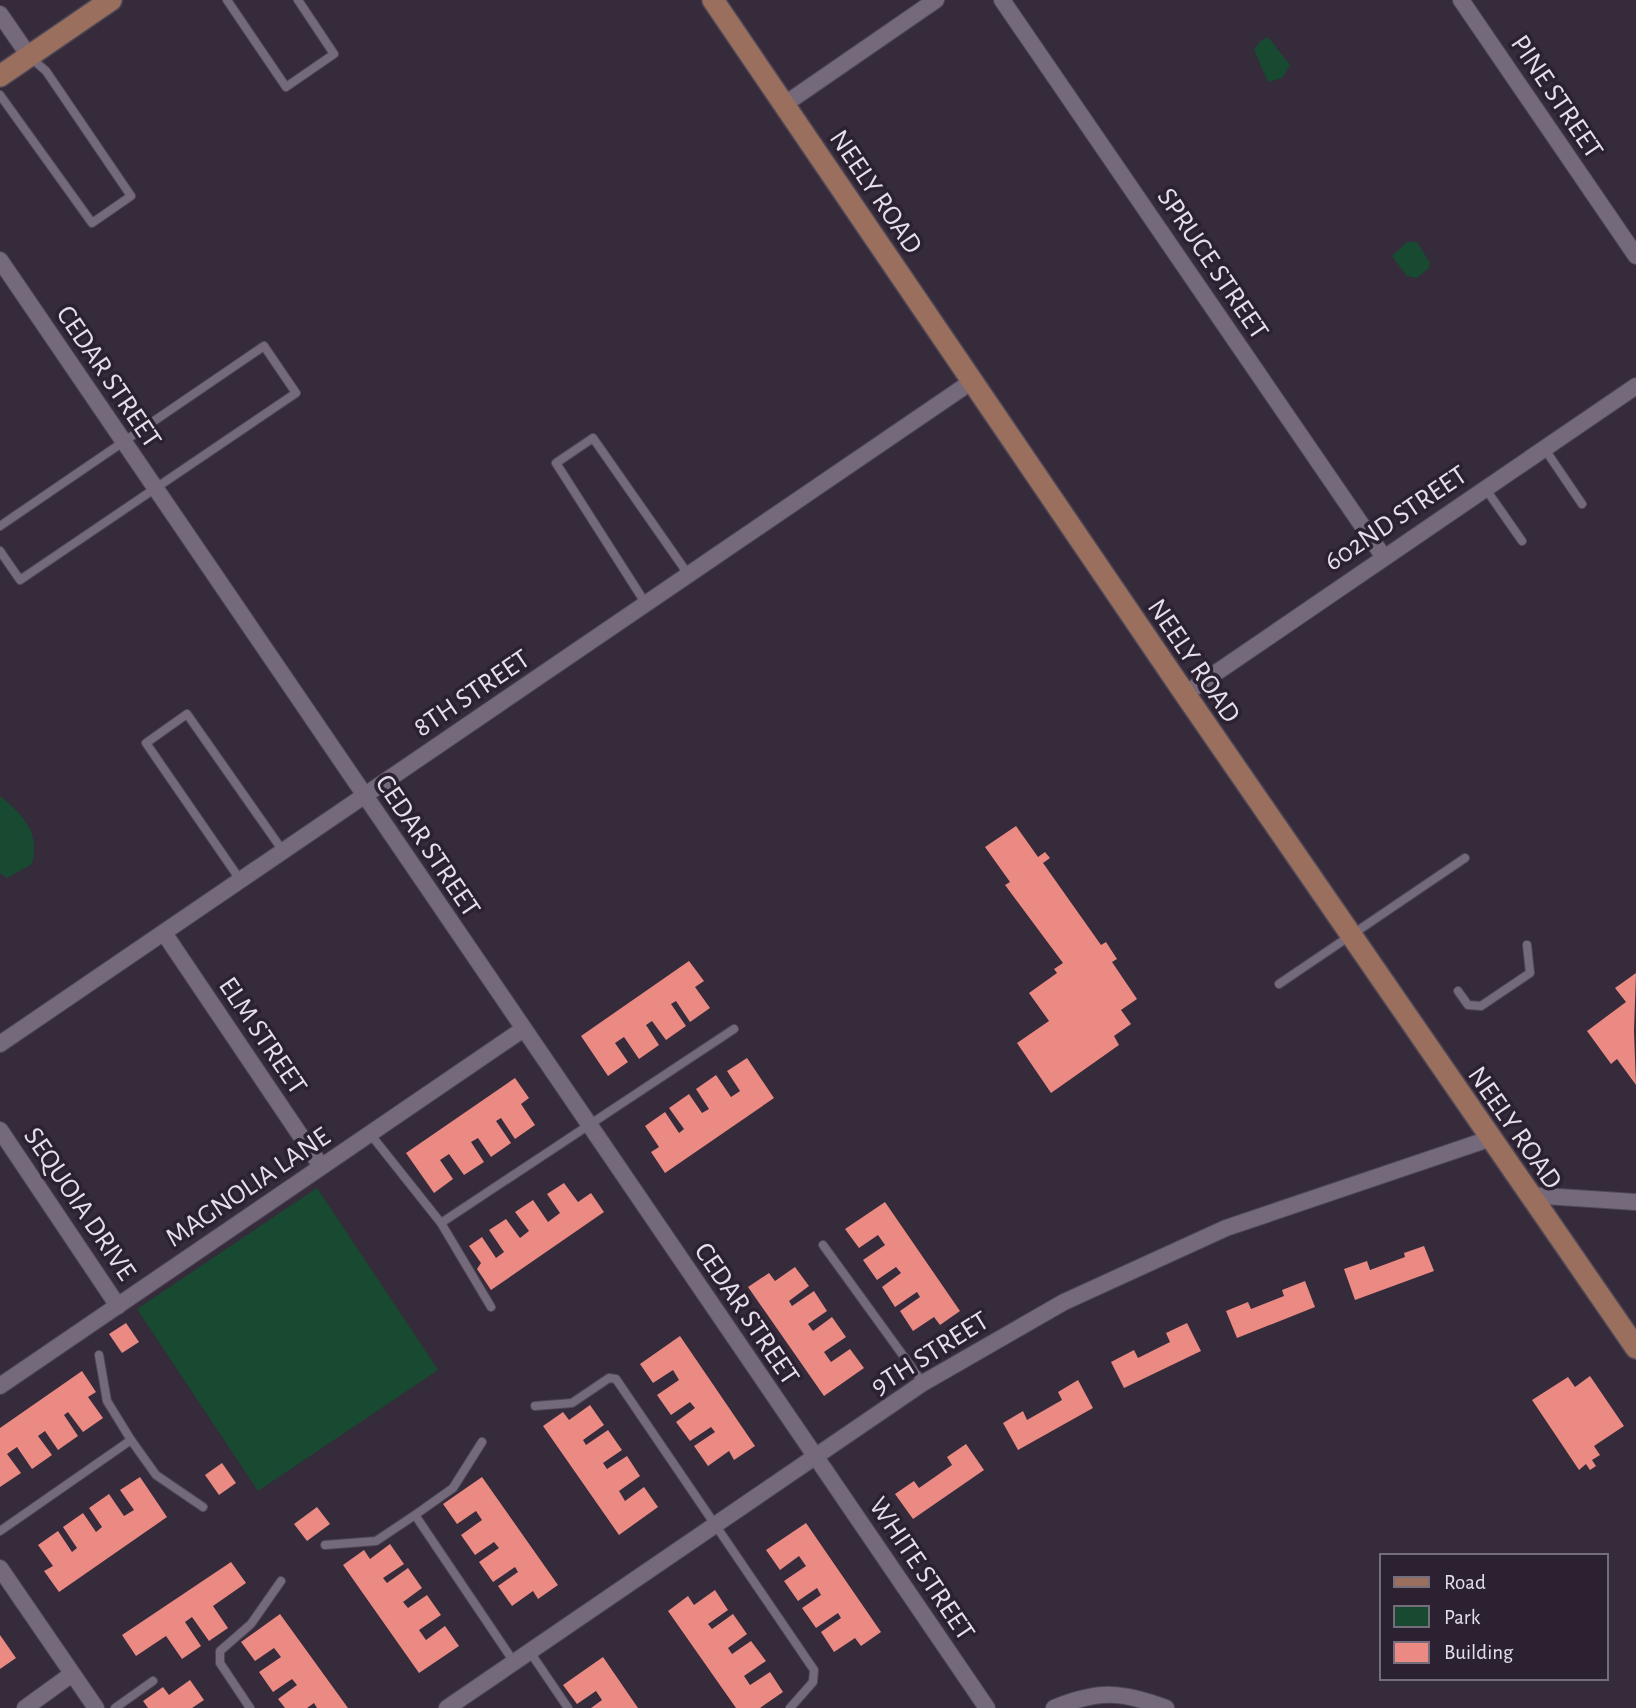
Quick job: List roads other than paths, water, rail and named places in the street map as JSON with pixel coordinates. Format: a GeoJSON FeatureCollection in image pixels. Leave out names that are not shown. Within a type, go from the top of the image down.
{"type":"FeatureCollection","features":[{"type":"Feature","properties":{"kind":"street"},"geometry":{"type":"LineString","coordinates":[[0,76],[111,0]]}},
{"type":"Feature","properties":{"kind":"street","name":"NEELY ROAD"},"geometry":{"type":"LineString","coordinates":[[713,0],[1350,936],[1636,1348]]}},
{"type":"Feature","properties":{"kind":"street"},"geometry":{"type":"LineString","coordinates":[[785,104],[936,0]]}},
{"type":"Feature","properties":{"kind":"street","name":"SPRUCE STREET"},"geometry":{"type":"LineString","coordinates":[[1002,0],[1383,556]]}},
{"type":"Feature","properties":{"kind":"street","name":"PINE STREET"},"geometry":{"type":"LineString","coordinates":[[1461,0],[1636,256]]}},
{"type":"Feature","properties":{"kind":"street"},"geometry":{"type":"LineString","coordinates":[[0,14],[29,56]]}},
{"type":"Feature","properties":{"kind":"street","name":"CEDAR STREET"},"geometry":{"type":"LineString","coordinates":[[0,260],[816,1458]]}},
{"type":"Feature","properties":{"kind":"street","name":"8TH STREET"},"geometry":{"type":"LineString","coordinates":[[0,1044],[971,382]]}},
{"type":"Feature","properties":{"kind":"street","name":"602ND STREET"},"geometry":{"type":"LineString","coordinates":[[1185,694],[1383,556],[1636,386]]}},
{"type":"Feature","properties":{"kind":"street","name":"ELM STREET"},"geometry":{"type":"LineString","coordinates":[[164,933],[321,1166]]}},
{"type":"Feature","properties":{"kind":"street","name":"MAGNOLIA LANE"},"geometry":{"type":"LineString","coordinates":[[0,1386],[523,1030]]}},
{"type":"Feature","properties":{"kind":"street","name":"SEQUOIA DRIVE"},"geometry":{"type":"LineString","coordinates":[[0,1130],[118,1306]]}},
{"type":"Feature","properties":{"kind":"street","name":"9TH STREET"},"geometry":{"type":"LineString","coordinates":[[447,1708],[816,1458],[923,1382],[1063,1302],[1226,1228],[1489,1139]]}},
{"type":"Feature","properties":{"kind":"street"},"geometry":{"type":"LineString","coordinates":[[1529,1195],[1636,1202]]}},
{"type":"Feature","properties":{"kind":"street","name":"WHITE STREET"},"geometry":{"type":"LineString","coordinates":[[816,1458],[987,1708]]}},
{"type":"Feature","properties":{"kind":"street"},"geometry":{"type":"LineString","coordinates":[[0,1568],[96,1708]]}},
{"type":"Feature","properties":{"kind":"street"},"geometry":{"type":"LineString","coordinates":[[24,1708],[72,1674]]}},
{"type":"Feature","properties":{"kind":"street"},"geometry":{"type":"LineString","coordinates":[[1054,1708],[1086,1695],[1135,1696],[1166,1708]]}},
{"type":"Feature","properties":{"kind":"lane"},"geometry":{"type":"LineString","coordinates":[[227,0],[286,87],[334,54],[298,0]]}},
{"type":"Feature","properties":{"kind":"lane"},"geometry":{"type":"LineString","coordinates":[[0,95],[92,223],[131,196],[46,71],[29,56]]}},
{"type":"Feature","properties":{"kind":"lane"},"geometry":{"type":"LineString","coordinates":[[0,526],[264,345],[296,393],[20,580],[0,551]]}},
{"type":"Feature","properties":{"kind":"lane"},"geometry":{"type":"LineString","coordinates":[[646,604],[556,463],[593,438],[688,575]]}},
{"type":"Feature","properties":{"kind":"lane"},"geometry":{"type":"LineString","coordinates":[[1544,448],[1582,504]]}},
{"type":"Feature","properties":{"kind":"lane"},"geometry":{"type":"LineString","coordinates":[[1485,488],[1522,541]]}},
{"type":"Feature","properties":{"kind":"lane"},"geometry":{"type":"LineString","coordinates":[[241,881],[146,743],[187,714],[283,852]]}},
{"type":"Feature","properties":{"kind":"lane"},"geometry":{"type":"LineString","coordinates":[[1279,984],[1465,858]]}},
{"type":"Feature","properties":{"kind":"lane"},"geometry":{"type":"LineString","coordinates":[[1458,991],[1468,1005],[1481,1006],[1530,972],[1527,946]]}},
{"type":"Feature","properties":{"kind":"lane"},"geometry":{"type":"LineString","coordinates":[[441,1223],[590,1127],[734,1029]]}},
{"type":"Feature","properties":{"kind":"lane"},"geometry":{"type":"LineString","coordinates":[[371,1135],[441,1223],[491,1307]]}},
{"type":"Feature","properties":{"kind":"lane"},"geometry":{"type":"LineString","coordinates":[[823,1245],[923,1382]]}},
{"type":"Feature","properties":{"kind":"lane"},"geometry":{"type":"LineString","coordinates":[[99,1355],[107,1401],[131,1440],[156,1475],[202,1507]]}},
{"type":"Feature","properties":{"kind":"lane"},"geometry":{"type":"LineString","coordinates":[[535,1406],[572,1402],[609,1378],[616,1379],[714,1527],[814,1670],[813,1682],[790,1708]]}},
{"type":"Feature","properties":{"kind":"lane"},"geometry":{"type":"LineString","coordinates":[[0,1531],[131,1440]]}},
{"type":"Feature","properties":{"kind":"lane"},"geometry":{"type":"LineString","coordinates":[[326,1545],[376,1541],[453,1488],[482,1442]]}},
{"type":"Feature","properties":{"kind":"lane"},"geometry":{"type":"LineString","coordinates":[[415,1515],[514,1662]]}},
{"type":"Feature","properties":{"kind":"lane"},"geometry":{"type":"LineString","coordinates":[[250,1708],[220,1663],[220,1651],[251,1624],[281,1581]]}},
{"type":"Feature","properties":{"kind":"lane"},"geometry":{"type":"LineString","coordinates":[[530,1651],[568,1708]]}},
{"type":"Feature","properties":{"kind":"lane"},"geometry":{"type":"LineString","coordinates":[[115,1708],[153,1681]]}}]}
